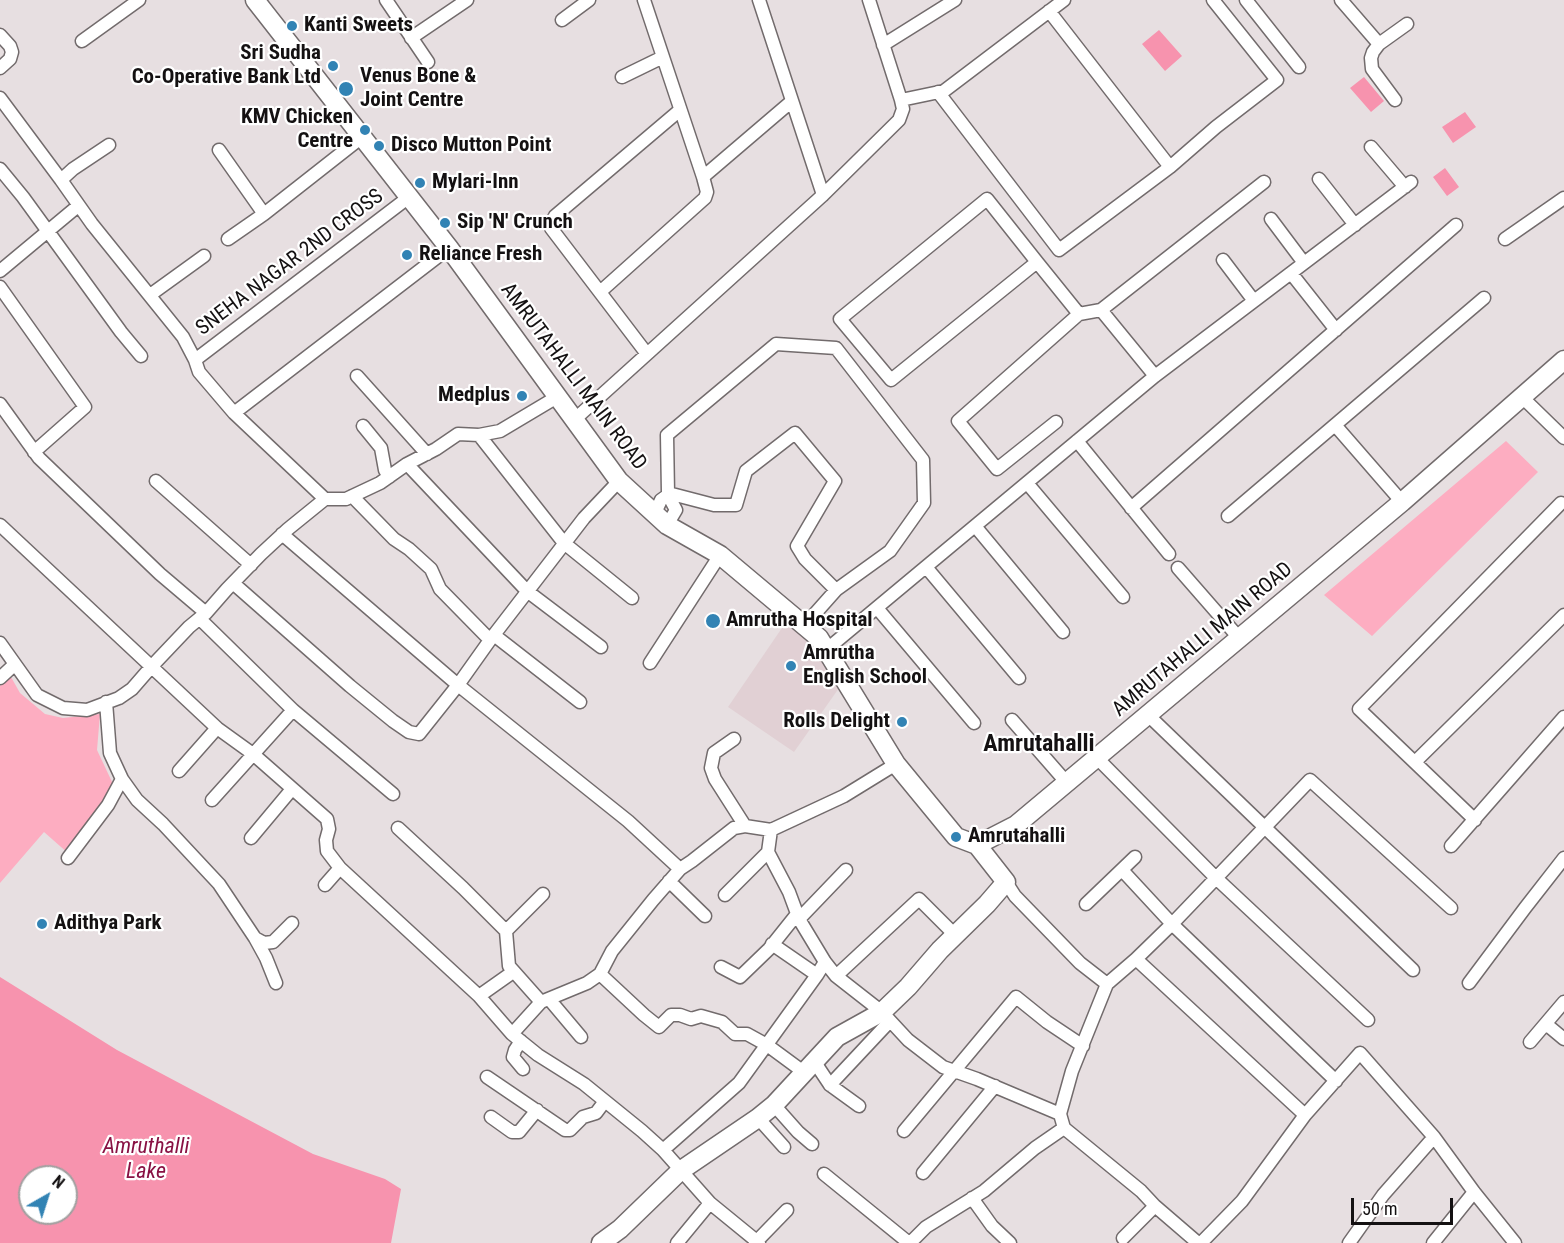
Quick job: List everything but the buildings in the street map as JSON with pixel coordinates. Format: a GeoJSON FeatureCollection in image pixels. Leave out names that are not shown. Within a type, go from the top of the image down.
{"type":"FeatureCollection","features":[{"type":"Feature","properties":{"kind":"street"},"geometry":{"type":"LineString","coordinates":[[82,41],[139,0]]}},
{"type":"Feature","properties":{"kind":"street","name":"AMRUTAHALLI MAIN ROAD"},"geometry":{"type":"LineString","coordinates":[[255,0],[449,248],[619,481],[661,519],[720,555],[819,638],[897,764],[957,837],[977,845],[1016,825],[1067,783],[1402,502],[1564,360]]}},
{"type":"Feature","properties":{"kind":"street"},"geometry":{"type":"LineString","coordinates":[[386,0],[428,62]]}},
{"type":"Feature","properties":{"kind":"street"},"geometry":{"type":"LineString","coordinates":[[411,38],[467,0]]}},
{"type":"Feature","properties":{"kind":"street"},"geometry":{"type":"LineString","coordinates":[[562,20],[589,0]]}},
{"type":"Feature","properties":{"kind":"street"},"geometry":{"type":"LineString","coordinates":[[600,292],[705,198],[707,192],[704,177],[644,0]]}},
{"type":"Feature","properties":{"kind":"street"},"geometry":{"type":"LineString","coordinates":[[759,0],[823,195]]}},
{"type":"Feature","properties":{"kind":"street"},"geometry":{"type":"LineString","coordinates":[[574,420],[823,195],[897,124],[903,113],[902,100],[869,0]]}},
{"type":"Feature","properties":{"kind":"street"},"geometry":{"type":"LineString","coordinates":[[883,45],[955,0]]}},
{"type":"Feature","properties":{"kind":"street"},"geometry":{"type":"LineString","coordinates":[[902,100],[944,91],[1064,0]]}},
{"type":"Feature","properties":{"kind":"street"},"geometry":{"type":"LineString","coordinates":[[938,92],[1059,250],[1170,167],[1276,80],[1214,0]]}},
{"type":"Feature","properties":{"kind":"street"},"geometry":{"type":"LineString","coordinates":[[1246,0],[1299,67]]}},
{"type":"Feature","properties":{"kind":"street"},"geometry":{"type":"LineString","coordinates":[[1341,0],[1379,45]]}},
{"type":"Feature","properties":{"kind":"street"},"geometry":{"type":"LineString","coordinates":[[1049,12],[1170,167]]}},
{"type":"Feature","properties":{"kind":"street"},"geometry":{"type":"LineString","coordinates":[[1395,100],[1372,69],[1371,58],[1379,45],[1407,24]]}},
{"type":"Feature","properties":{"kind":"street"},"geometry":{"type":"LineString","coordinates":[[0,35],[10,46],[12,52],[10,59],[0,68]]}},
{"type":"Feature","properties":{"kind":"street"},"geometry":{"type":"LineString","coordinates":[[622,77],[663,57]]}},
{"type":"Feature","properties":{"kind":"street"},"geometry":{"type":"LineString","coordinates":[[0,98],[78,206],[183,337],[199,372],[234,413],[325,498],[346,499],[380,483],[458,434],[479,435],[500,430],[557,397]]}},
{"type":"Feature","properties":{"kind":"street"},"geometry":{"type":"LineString","coordinates":[[704,177],[792,101]]}},
{"type":"Feature","properties":{"kind":"street"},"geometry":{"type":"LineString","coordinates":[[647,354],[551,228],[552,220],[680,110]]}},
{"type":"Feature","properties":{"kind":"street"},"geometry":{"type":"LineString","coordinates":[[228,239],[264,214],[362,137]]}},
{"type":"Feature","properties":{"kind":"street"},"geometry":{"type":"LineString","coordinates":[[61,180],[73,169],[109,145]]}},
{"type":"Feature","properties":{"kind":"street"},"geometry":{"type":"LineString","coordinates":[[826,650],[1155,376],[1408,185],[1371,147]]}},
{"type":"Feature","properties":{"kind":"street"},"geometry":{"type":"LineString","coordinates":[[219,150],[264,214]]}},
{"type":"Feature","properties":{"kind":"street"},"geometry":{"type":"LineString","coordinates":[[0,169],[141,356]]}},
{"type":"Feature","properties":{"kind":"street"},"geometry":{"type":"LineString","coordinates":[[1319,179],[1355,225]]}},
{"type":"Feature","properties":{"kind":"street"},"geometry":{"type":"LineString","coordinates":[[1056,422],[996,469],[958,421],[1079,314],[1101,310],[1264,182]]}},
{"type":"Feature","properties":{"kind":"street","name":"SNEHA NAGAR 2ND CROSS"},"geometry":{"type":"LineString","coordinates":[[195,360],[409,197]]}},
{"type":"Feature","properties":{"kind":"street"},"geometry":{"type":"LineString","coordinates":[[1505,239],[1564,198]]}},
{"type":"Feature","properties":{"kind":"street"},"geometry":{"type":"LineString","coordinates":[[1037,262],[891,380],[840,318],[987,199],[1079,314]]}},
{"type":"Feature","properties":{"kind":"street"},"geometry":{"type":"LineString","coordinates":[[0,271],[78,206]]}},
{"type":"Feature","properties":{"kind":"street"},"geometry":{"type":"LineString","coordinates":[[1271,219],[1304,263]]}},
{"type":"Feature","properties":{"kind":"street"},"geometry":{"type":"LineString","coordinates":[[1131,508],[1456,225]]}},
{"type":"Feature","properties":{"kind":"street"},"geometry":{"type":"LineString","coordinates":[[234,413],[449,248]]}},
{"type":"Feature","properties":{"kind":"street"},"geometry":{"type":"LineString","coordinates":[[150,295],[204,256]]}},
{"type":"Feature","properties":{"kind":"street"},"geometry":{"type":"LineString","coordinates":[[1223,260],[1254,301]]}},
{"type":"Feature","properties":{"kind":"street"},"geometry":{"type":"LineString","coordinates":[[1291,273],[1336,330]]}},
{"type":"Feature","properties":{"kind":"street"},"geometry":{"type":"LineString","coordinates":[[0,286],[85,407],[34,452]]}},
{"type":"Feature","properties":{"kind":"street"},"geometry":{"type":"LineString","coordinates":[[1228,516],[1484,298]]}},
{"type":"Feature","properties":{"kind":"street"},"geometry":{"type":"LineString","coordinates":[[1101,310],[1155,376]]}},
{"type":"Feature","properties":{"kind":"street"},"geometry":{"type":"LineString","coordinates":[[668,494],[667,435],[776,344],[836,348],[923,460],[924,503],[890,551],[836,590],[804,626]]}},
{"type":"Feature","properties":{"kind":"street"},"geometry":{"type":"LineString","coordinates":[[357,376],[427,454]]}},
{"type":"Feature","properties":{"kind":"street"},"geometry":{"type":"LineString","coordinates":[[1522,397],[1564,438]]}},
{"type":"Feature","properties":{"kind":"street"},"geometry":{"type":"LineString","coordinates":[[0,404],[34,452],[203,616],[293,710],[393,794]]}},
{"type":"Feature","properties":{"kind":"street"},"geometry":{"type":"LineString","coordinates":[[1335,425],[1402,502]]}},
{"type":"Feature","properties":{"kind":"street"},"geometry":{"type":"LineString","coordinates":[[363,426],[381,448],[385,470],[389,477]]}},
{"type":"Feature","properties":{"kind":"street"},"geometry":{"type":"LineString","coordinates":[[668,494],[714,505],[736,505],[746,471],[795,433],[835,481],[797,546],[805,559],[836,590]]}},
{"type":"Feature","properties":{"kind":"street"},"geometry":{"type":"LineString","coordinates":[[479,435],[564,543],[632,598]]}},
{"type":"Feature","properties":{"kind":"street"},"geometry":{"type":"LineString","coordinates":[[1077,441],[1169,554]]}},
{"type":"Feature","properties":{"kind":"street"},"geometry":{"type":"LineString","coordinates":[[407,464],[528,591],[601,647]]}},
{"type":"Feature","properties":{"kind":"street"},"geometry":{"type":"LineString","coordinates":[[156,481],[251,564]]}},
{"type":"Feature","properties":{"kind":"street"},"geometry":{"type":"LineString","coordinates":[[233,584],[393,722],[409,732],[419,734],[564,543],[619,481]]}},
{"type":"Feature","properties":{"kind":"street"},"geometry":{"type":"LineString","coordinates":[[1027,483],[1123,597]]}},
{"type":"Feature","properties":{"kind":"street"},"geometry":{"type":"LineString","coordinates":[[661,519],[661,500],[668,494]]}},
{"type":"Feature","properties":{"kind":"street"},"geometry":{"type":"LineString","coordinates":[[352,496],[394,538],[431,569],[440,589],[492,637],[580,702]]}},
{"type":"Feature","properties":{"kind":"street"},"geometry":{"type":"LineString","coordinates":[[0,643],[37,695],[63,708],[87,710],[119,698],[132,689],[251,564],[325,498]]}},
{"type":"Feature","properties":{"kind":"street"},"geometry":{"type":"LineString","coordinates":[[1474,820],[1359,709],[1561,503]]}},
{"type":"Feature","properties":{"kind":"street"},"geometry":{"type":"LineString","coordinates":[[0,525],[217,728],[253,754],[327,819],[327,850],[340,868],[479,996],[517,1037],[538,1055],[584,1084],[663,1150],[710,1203],[757,1242],[787,1210]]}},
{"type":"Feature","properties":{"kind":"street"},"geometry":{"type":"LineString","coordinates":[[975,526],[1063,632]]}},
{"type":"Feature","properties":{"kind":"street"},"geometry":{"type":"LineString","coordinates":[[282,534],[458,685],[628,821],[680,869]]}},
{"type":"Feature","properties":{"kind":"street"},"geometry":{"type":"LineString","coordinates":[[650,663],[720,555]]}},
{"type":"Feature","properties":{"kind":"street"},"geometry":{"type":"LineString","coordinates":[[927,567],[1019,678]]}},
{"type":"Feature","properties":{"kind":"street"},"geometry":{"type":"LineString","coordinates":[[1178,568],[1240,639]]}},
{"type":"Feature","properties":{"kind":"street"},"geometry":{"type":"LineString","coordinates":[[877,608],[974,723]]}},
{"type":"Feature","properties":{"kind":"street"},"geometry":{"type":"LineString","coordinates":[[1415,762],[1564,615]]}},
{"type":"Feature","properties":{"kind":"street"},"geometry":{"type":"LineString","coordinates":[[0,678],[14,665]]}},
{"type":"Feature","properties":{"kind":"street"},"geometry":{"type":"LineString","coordinates":[[106,702],[110,753],[122,779],[137,800],[163,824],[219,884],[266,958],[276,983]]}},
{"type":"Feature","properties":{"kind":"street"},"geometry":{"type":"LineString","coordinates":[[212,800],[293,710]]}},
{"type":"Feature","properties":{"kind":"street"},"geometry":{"type":"LineString","coordinates":[[1148,715],[1413,970]]}},
{"type":"Feature","properties":{"kind":"street"},"geometry":{"type":"LineString","coordinates":[[1451,846],[1564,717]]}},
{"type":"Feature","properties":{"kind":"street"},"geometry":{"type":"LineString","coordinates":[[1011,720],[1067,783]]}},
{"type":"Feature","properties":{"kind":"street"},"geometry":{"type":"LineString","coordinates":[[179,771],[217,728]]}},
{"type":"Feature","properties":{"kind":"street"},"geometry":{"type":"LineString","coordinates":[[735,739],[714,753],[711,768],[715,779],[745,826]]}},
{"type":"Feature","properties":{"kind":"street"},"geometry":{"type":"LineString","coordinates":[[1097,758],[1216,878],[1368,1020]]}},
{"type":"Feature","properties":{"kind":"street"},"geometry":{"type":"LineString","coordinates":[[523,1069],[513,1057],[517,1037],[545,1000],[587,983],[600,974],[612,951],[680,869],[734,828],[745,826],[771,830],[844,796],[897,764]]}},
{"type":"Feature","properties":{"kind":"street"},"geometry":{"type":"LineString","coordinates":[[68,858],[108,805],[122,779]]}},
{"type":"Feature","properties":{"kind":"street"},"geometry":{"type":"LineString","coordinates":[[1451,908],[1310,780],[1172,924],[1107,984],[1072,1071],[1060,1114],[1064,1128],[1141,1191],[1155,1206],[1199,1243],[1242,1201],[1305,1115],[1360,1053],[1434,1137],[1515,1243]]}},
{"type":"Feature","properties":{"kind":"street"},"geometry":{"type":"LineString","coordinates":[[251,838],[292,789]]}},
{"type":"Feature","properties":{"kind":"street"},"geometry":{"type":"LineString","coordinates":[[398,828],[506,931],[509,966],[513,972],[545,1000],[581,1037]]}},
{"type":"Feature","properties":{"kind":"street"},"geometry":{"type":"LineString","coordinates":[[771,830],[768,852],[789,892],[798,916],[825,962],[836,976],[886,1017],[908,1040],[943,1067],[1060,1114]]}},
{"type":"Feature","properties":{"kind":"street"},"geometry":{"type":"LineString","coordinates":[[977,845],[1015,896],[1080,963],[1107,984]]}},
{"type":"Feature","properties":{"kind":"street"},"geometry":{"type":"LineString","coordinates":[[725,895],[768,852]]}},
{"type":"Feature","properties":{"kind":"street"},"geometry":{"type":"LineString","coordinates":[[1086,904],[1135,857]]}},
{"type":"Feature","properties":{"kind":"street"},"geometry":{"type":"LineString","coordinates":[[1469,983],[1564,858]]}},
{"type":"Feature","properties":{"kind":"street"},"geometry":{"type":"LineString","coordinates":[[325,885],[340,868]]}},
{"type":"Feature","properties":{"kind":"street"},"geometry":{"type":"LineString","coordinates":[[721,967],[740,977],[846,870]]}},
{"type":"Feature","properties":{"kind":"street"},"geometry":{"type":"LineString","coordinates":[[1122,870],[1172,924],[1335,1081]]}},
{"type":"Feature","properties":{"kind":"street"},"geometry":{"type":"LineString","coordinates":[[669,881],[705,916]]}},
{"type":"Feature","properties":{"kind":"street"},"geometry":{"type":"LineString","coordinates":[[830,1085],[940,950],[1006,882]]}},
{"type":"Feature","properties":{"kind":"street"},"geometry":{"type":"LineString","coordinates":[[506,931],[543,894]]}},
{"type":"Feature","properties":{"kind":"street"},"geometry":{"type":"LineString","coordinates":[[836,976],[919,899],[955,935]]}},
{"type":"Feature","properties":{"kind":"street"},"geometry":{"type":"LineString","coordinates":[[255,939],[264,943],[273,942],[292,923]]}},
{"type":"Feature","properties":{"kind":"street"},"geometry":{"type":"LineString","coordinates":[[772,944],[817,975]]}},
{"type":"Feature","properties":{"kind":"street"},"geometry":{"type":"LineString","coordinates":[[1136,959],[1305,1115]]}},
{"type":"Feature","properties":{"kind":"street"},"geometry":{"type":"LineString","coordinates":[[663,1150],[739,1083],[825,962]]}},
{"type":"Feature","properties":{"kind":"street"},"geometry":{"type":"LineString","coordinates":[[479,996],[513,972]]}},
{"type":"Feature","properties":{"kind":"street"},"geometry":{"type":"LineString","coordinates":[[600,974],[659,1027],[671,1015],[691,1019],[701,1016],[722,1022],[735,1034],[747,1034],[810,1067],[859,1106]]}},
{"type":"Feature","properties":{"kind":"street"},"geometry":{"type":"LineString","coordinates":[[904,1131],[1016,997],[1047,1022],[1083,1046]]}},
{"type":"Feature","properties":{"kind":"street"},"geometry":{"type":"LineString","coordinates":[[1530,1042],[1564,1002]]}},
{"type":"Feature","properties":{"kind":"street"},"geometry":{"type":"LineString","coordinates":[[601,1243],[680,1171],[774,1105],[837,1037],[886,1017]]}},
{"type":"Feature","properties":{"kind":"street"},"geometry":{"type":"LineString","coordinates":[[1546,1024],[1564,1039]]}},
{"type":"Feature","properties":{"kind":"street"},"geometry":{"type":"LineString","coordinates":[[487,1077],[565,1130],[570,1130],[583,1117],[596,1113],[605,1101]]}},
{"type":"Feature","properties":{"kind":"street"},"geometry":{"type":"LineString","coordinates":[[923,1173],[995,1086]]}},
{"type":"Feature","properties":{"kind":"street"},"geometry":{"type":"LineString","coordinates":[[774,1105],[812,1144]]}},
{"type":"Feature","properties":{"kind":"street"},"geometry":{"type":"LineString","coordinates":[[490,1116],[512,1132],[519,1132],[537,1110]]}},
{"type":"Feature","properties":{"kind":"street"},"geometry":{"type":"LineString","coordinates":[[758,1118],[784,1147]]}},
{"type":"Feature","properties":{"kind":"street"},"geometry":{"type":"LineString","coordinates":[[824,1174],[909,1243],[926,1227],[984,1191],[1035,1148],[1064,1128]]}},
{"type":"Feature","properties":{"kind":"street"},"geometry":{"type":"LineString","coordinates":[[1349,1243],[1383,1195],[1434,1137]]}},
{"type":"Feature","properties":{"kind":"street"},"geometry":{"type":"LineString","coordinates":[[1433,1243],[1474,1192]]}},
{"type":"Feature","properties":{"kind":"street"},"geometry":{"type":"LineString","coordinates":[[972,1198],[992,1226],[1010,1243]]}},
{"type":"Feature","properties":{"kind":"street"},"geometry":{"type":"LineString","coordinates":[[677,1243],[710,1203]]}},
{"type":"Feature","properties":{"kind":"street"},"geometry":{"type":"LineString","coordinates":[[1123,1238],[1155,1206]]}},
{"type":"Feature","properties":{"kind":"shaded area"},"geometry":{"type":"Polygon","coordinates":[[[1506,441],[1538,472],[1372,636],[1324,595],[1506,441]]]}},
{"type":"Feature","properties":{"kind":"shaded area","name":"Amrutha English School"},"geometry":{"type":"Polygon","coordinates":[[[786,622],[813,643],[839,688],[794,752],[728,707],[786,622]]]}},
{"type":"Feature","properties":{"kind":"shaded area"},"geometry":{"type":"Polygon","coordinates":[[[11,677],[20,693],[45,714],[63,718],[100,714],[97,750],[113,784],[69,854],[44,832],[0,883],[0,686],[11,677]]]}},
{"type":"Feature","properties":{"kind":"water"},"geometry":{"type":"Polygon","coordinates":[[[1159,30],[1182,56],[1165,71],[1142,44],[1159,30]]]}},
{"type":"Feature","properties":{"kind":"water"},"geometry":{"type":"Polygon","coordinates":[[[1364,77],[1384,101],[1371,112],[1350,88],[1364,77]]]}},
{"type":"Feature","properties":{"kind":"water"},"geometry":{"type":"Polygon","coordinates":[[[1465,112],[1476,127],[1453,143],[1442,127],[1465,112]]]}},
{"type":"Feature","properties":{"kind":"water"},"geometry":{"type":"Polygon","coordinates":[[[1445,168],[1459,187],[1447,196],[1433,177],[1445,168]]]}},
{"type":"Feature","properties":{"kind":"water","name":"Amruthalli Lake"},"geometry":{"type":"Polygon","coordinates":[[[0,977],[117,1050],[313,1154],[385,1179],[401,1189],[391,1243],[0,1243],[0,977]]]}},
{"type":"Feature","properties":{"kind":"place","name":"Kanti Sweets"},"geometry":{"type":"Point","coordinates":[292,26]}},
{"type":"Feature","properties":{"kind":"place","name":"Sri Sudha Co-Operative Bank Ltd"},"geometry":{"type":"Point","coordinates":[333,66]}},
{"type":"Feature","properties":{"kind":"place","name":"Venus Bone & Joint Centre"},"geometry":{"type":"Point","coordinates":[346,89]}},
{"type":"Feature","properties":{"kind":"place","name":"KMV Chicken Centre"},"geometry":{"type":"Point","coordinates":[365,130]}},
{"type":"Feature","properties":{"kind":"place","name":"Disco Mutton Point"},"geometry":{"type":"Point","coordinates":[379,146]}},
{"type":"Feature","properties":{"kind":"place","name":"Mylari-Inn"},"geometry":{"type":"Point","coordinates":[420,183]}},
{"type":"Feature","properties":{"kind":"place","name":"Sip 'N' Crunch"},"geometry":{"type":"Point","coordinates":[445,223]}},
{"type":"Feature","properties":{"kind":"place","name":"Reliance Fresh"},"geometry":{"type":"Point","coordinates":[407,255]}},
{"type":"Feature","properties":{"kind":"place","name":"Medplus"},"geometry":{"type":"Point","coordinates":[522,396]}},
{"type":"Feature","properties":{"kind":"place","name":"Amrutha Hospital"},"geometry":{"type":"Point","coordinates":[713,621]}},
{"type":"Feature","properties":{"kind":"place","name":"Amrutha English School"},"geometry":{"type":"Point","coordinates":[791,666]}},
{"type":"Feature","properties":{"kind":"place","name":"Rolls Delight"},"geometry":{"type":"Point","coordinates":[902,722]}},
{"type":"Feature","properties":{"kind":"place","name":"Amrutahalli"},"geometry":{"type":"Point","coordinates":[956,837]}},
{"type":"Feature","properties":{"kind":"place","name":"Adithya Park"},"geometry":{"type":"Point","coordinates":[42,924]}},
{"type":"Feature","properties":{"kind":"district","name":"Amrutahalli"},"geometry":{"type":"Point","coordinates":[1039,745]}}]}
